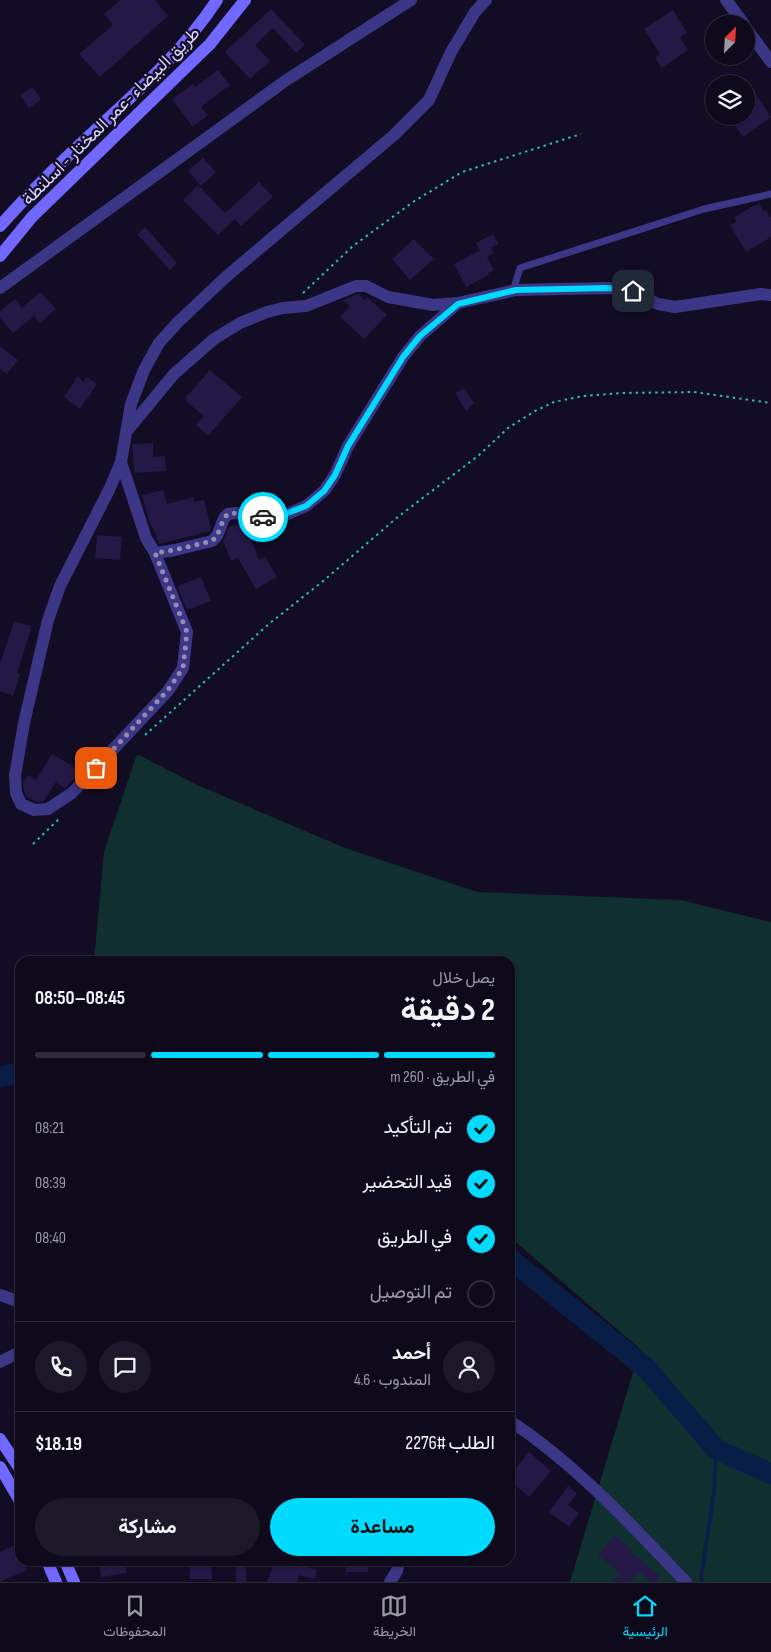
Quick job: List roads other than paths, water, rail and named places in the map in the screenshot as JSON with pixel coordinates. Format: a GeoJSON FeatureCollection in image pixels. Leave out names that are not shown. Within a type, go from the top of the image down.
{"type":"FeatureCollection","features":[{"type":"Feature","properties":{"kind":"main road","name":"طريق البيضاء -عمر المختار - اسلنطة"},"geometry":{"type":"LineString","coordinates":[[2,219],[155,75],[188,38],[217,0]]}},
{"type":"Feature","properties":{"kind":"main road","name":"طريق البيضاء -عمر المختار - اسلنطة"},"geometry":{"type":"LineString","coordinates":[[0,256],[32,217],[210,44],[245,0]]}},
{"type":"Feature","properties":{"kind":"main road"},"geometry":{"type":"LineString","coordinates":[[0,1439],[15,1462]]}},
{"type":"Feature","properties":{"kind":"main road"},"geometry":{"type":"LineString","coordinates":[[0,1467],[15,1492]]}},
{"type":"Feature","properties":{"kind":"main road"},"geometry":{"type":"LineString","coordinates":[[49,1566],[56,1582]]}},
{"type":"Feature","properties":{"kind":"main road"},"geometry":{"type":"LineString","coordinates":[[67,1566],[74,1582]]}},
{"type":"Feature","properties":{"kind":"street"},"geometry":{"type":"LineString","coordinates":[[0,288],[277,86],[411,0]]}},
{"type":"Feature","properties":{"kind":"street"},"geometry":{"type":"LineString","coordinates":[[121,462],[146,538],[155,553],[187,632],[183,668],[168,690],[72,793],[48,809],[34,810],[21,804],[16,793],[15,776],[24,724],[48,620],[60,586],[109,490],[121,462],[131,404],[144,370],[159,343],[227,276],[394,135],[429,100],[451,52],[475,12],[486,0]]}},
{"type":"Feature","properties":{"kind":"street"},"geometry":{"type":"LineString","coordinates":[[726,0],[737,15]]}},
{"type":"Feature","properties":{"kind":"street"},"geometry":{"type":"LineString","coordinates":[[755,40],[771,62]]}},
{"type":"Feature","properties":{"kind":"street"},"geometry":{"type":"LineString","coordinates":[[125,433],[174,374],[214,339],[240,324],[267,312],[283,308],[306,306],[356,286],[366,286],[388,297],[434,305],[458,304],[513,291],[608,288],[633,291],[658,304],[675,307],[761,294],[771,295]]}},
{"type":"Feature","properties":{"kind":"street"},"geometry":{"type":"LineString","coordinates":[[155,553],[212,541],[217,536],[224,518],[228,514],[236,513],[265,517],[285,514],[306,506],[324,491],[335,475],[348,446],[403,357],[420,336],[458,304]]}},
{"type":"Feature","properties":{"kind":"street"},"geometry":{"type":"LineString","coordinates":[[0,1294],[15,1300]]}},
{"type":"Feature","properties":{"kind":"street"},"geometry":{"type":"LineString","coordinates":[[0,1362],[15,1354]]}},
{"type":"Feature","properties":{"kind":"street"},"geometry":{"type":"LineString","coordinates":[[515,1424],[540,1441],[610,1503],[686,1582]]}},
{"type":"Feature","properties":{"kind":"street"},"geometry":{"type":"LineString","coordinates":[[390,1582],[398,1566]]}},
{"type":"Feature","properties":{"kind":"lane"},"geometry":{"type":"LineString","coordinates":[[513,291],[520,268],[704,210],[771,194]]}},
{"type":"Feature","properties":{"kind":"waterway"},"geometry":{"type":"LineString","coordinates":[[0,1077],[15,1074]]}},
{"type":"Feature","properties":{"kind":"waterway"},"geometry":{"type":"LineString","coordinates":[[515,1263],[646,1368],[716,1449],[771,1474]]}},
{"type":"Feature","properties":{"kind":"waterway"},"geometry":{"type":"LineString","coordinates":[[703,1582],[701,1577],[714,1493],[716,1449]]}}]}
